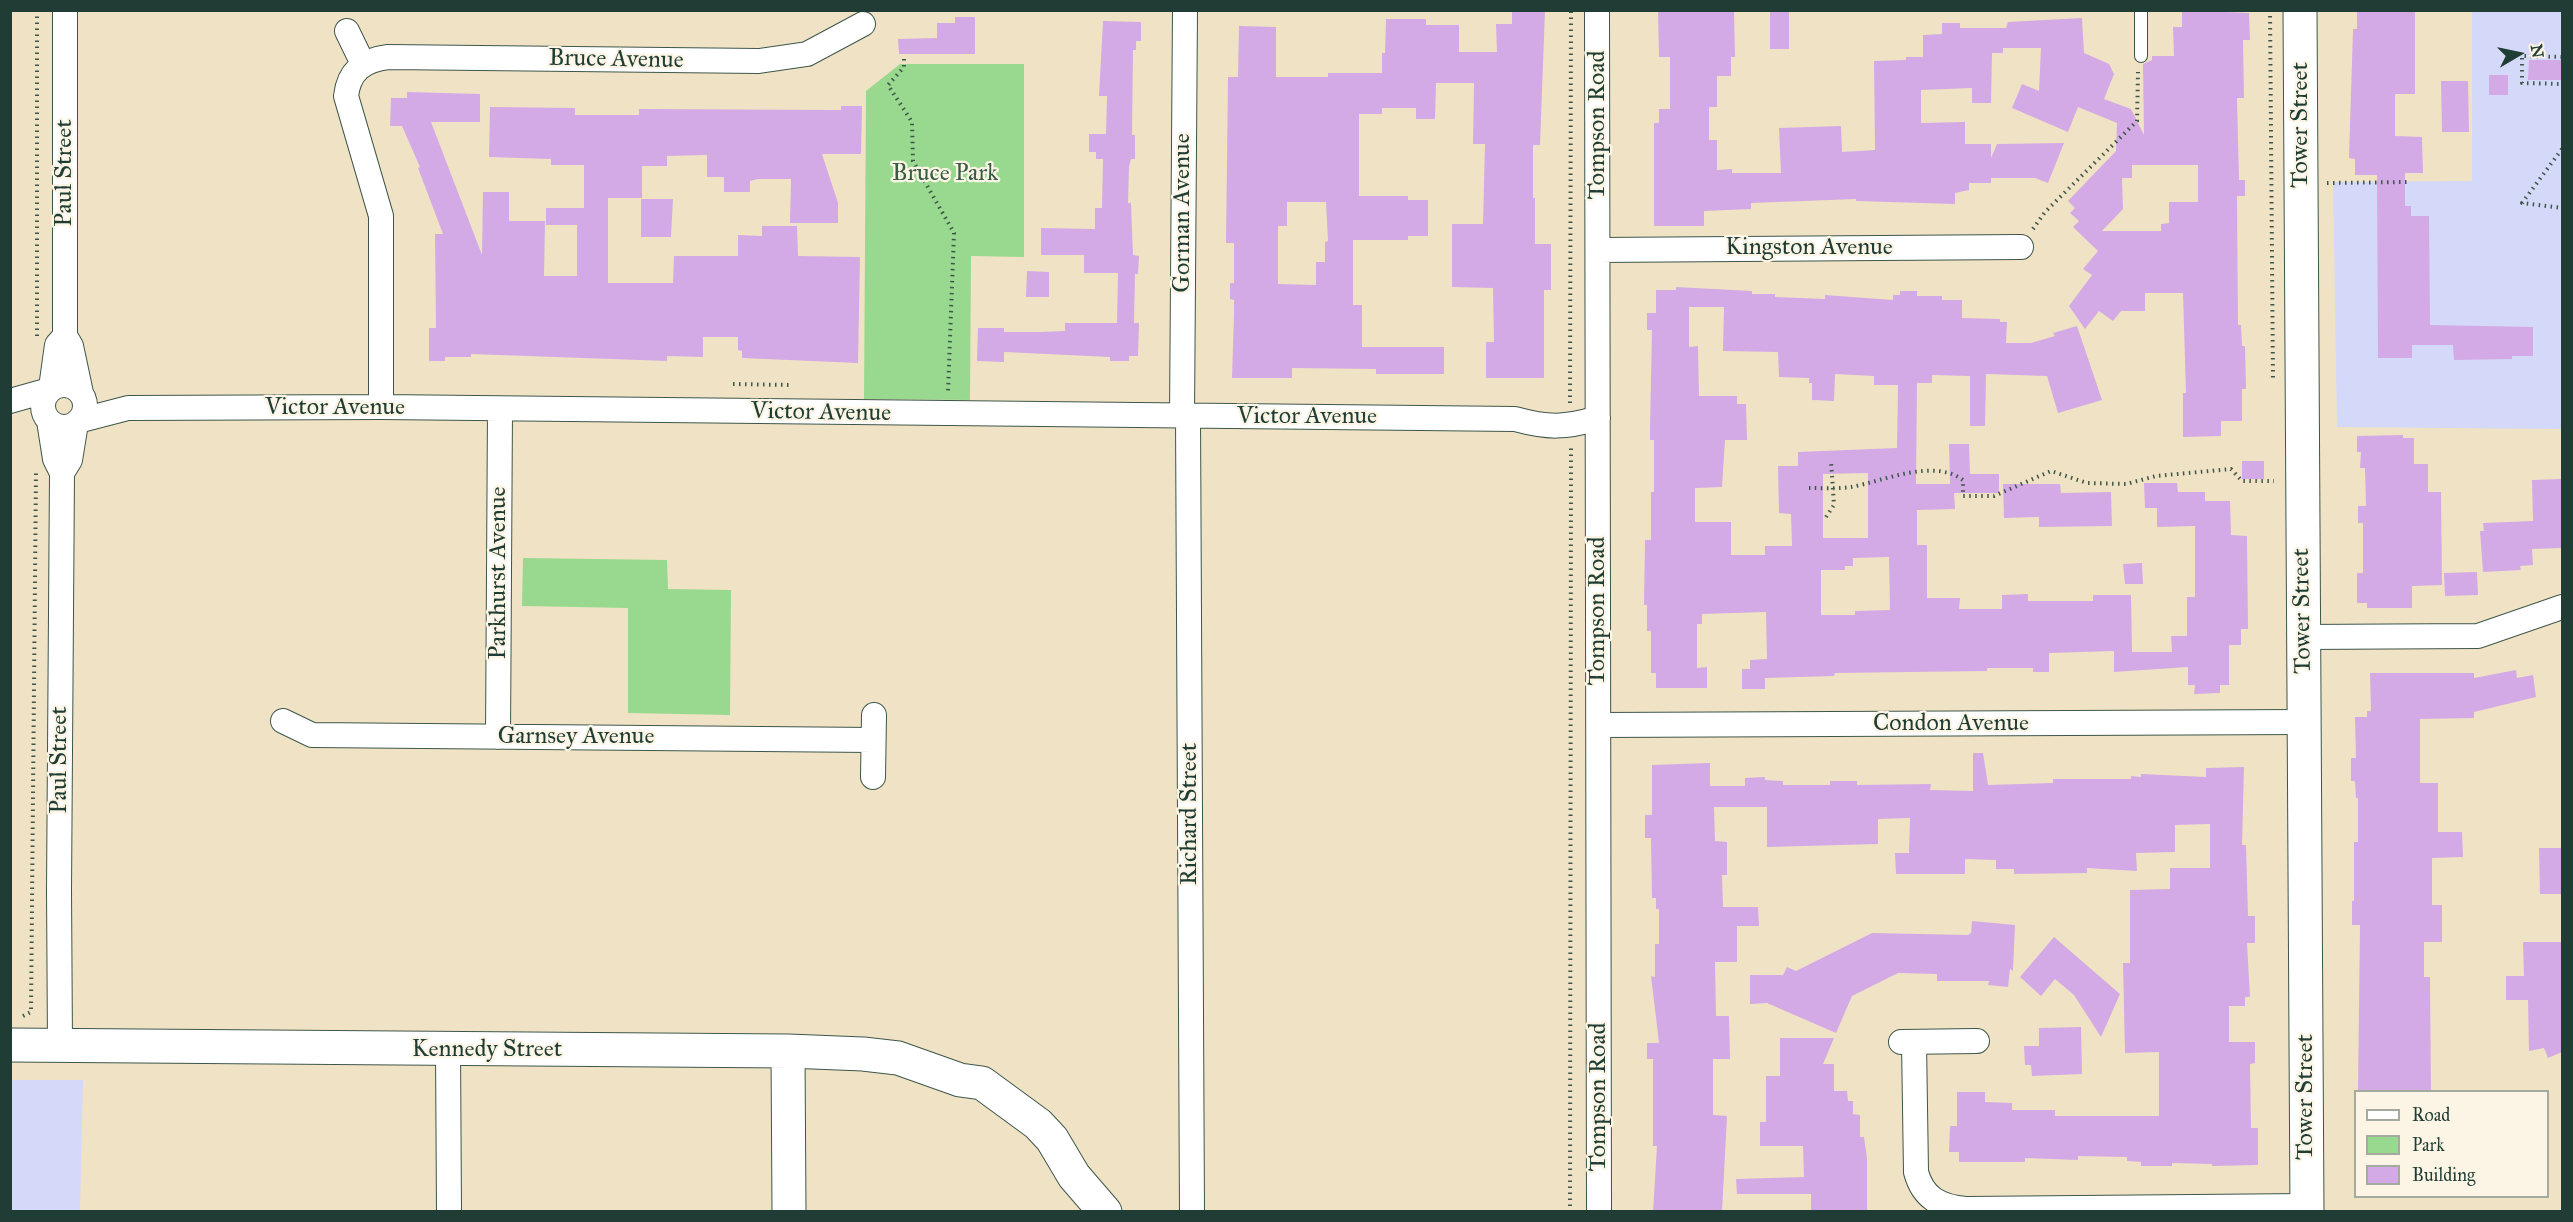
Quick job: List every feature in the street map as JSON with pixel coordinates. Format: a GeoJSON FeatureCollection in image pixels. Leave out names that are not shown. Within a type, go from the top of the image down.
{"type":"FeatureCollection","features":[{"type":"Feature","properties":{"kind":"street","name":"Paul Street"},"geometry":{"type":"LineString","coordinates":[[65,10],[65,336],[71,346],[81,394]]}},
{"type":"Feature","properties":{"kind":"street","name":"Gorman Avenue"},"geometry":{"type":"LineString","coordinates":[[1185,10],[1185,416]]}},
{"type":"Feature","properties":{"kind":"street","name":"Tompson Road"},"geometry":{"type":"LineString","coordinates":[[1597,10],[1599,1212]]}},
{"type":"Feature","properties":{"kind":"street","name":"Tower Street"},"geometry":{"type":"LineString","coordinates":[[2300,10],[2307,1209]]}},
{"type":"Feature","properties":{"kind":"street","name":"Bruce Avenue"},"geometry":{"type":"LineString","coordinates":[[363,64],[374,59],[388,57],[728,61],[786,59],[824,47],[862,24]]}},
{"type":"Feature","properties":{"kind":"street"},"geometry":{"type":"LineString","coordinates":[[347,31],[363,64],[353,73],[346,96],[381,216],[381,407]]}},
{"type":"Feature","properties":{"kind":"street","name":"Kingston Avenue"},"geometry":{"type":"LineString","coordinates":[[1598,250],[2021,247]]}},
{"type":"Feature","properties":{"kind":"street","name":"Paul Street"},"geometry":{"type":"LineString","coordinates":[[50,389],[57,345],[65,336]]}},
{"type":"Feature","properties":{"kind":"street"},"geometry":{"type":"LineString","coordinates":[[10,401],[70,385],[81,394],[85,406],[77,422],[62,427],[48,420],[10,411]]}},
{"type":"Feature","properties":{"kind":"street"},"geometry":{"type":"LineString","coordinates":[[48,420],[42,407],[50,389]]}},
{"type":"Feature","properties":{"kind":"street","name":"Victor Avenue"},"geometry":{"type":"LineString","coordinates":[[81,394],[128,408]]}},
{"type":"Feature","properties":{"kind":"street","name":"Victor Avenue"},"geometry":{"type":"LineString","coordinates":[[77,422],[128,408],[381,407],[1515,419],[1540,410],[1570,419],[1598,418]]}},
{"type":"Feature","properties":{"kind":"street","name":"Parkhurst Avenue"},"geometry":{"type":"LineString","coordinates":[[498,737],[500,409]]}},
{"type":"Feature","properties":{"kind":"street","name":"Richard Street"},"geometry":{"type":"LineString","coordinates":[[1185,416],[1192,1212]]}},
{"type":"Feature","properties":{"kind":"street","name":"Paul Street"},"geometry":{"type":"LineString","coordinates":[[48,420],[55,459],[62,473],[60,1047]]}},
{"type":"Feature","properties":{"kind":"street","name":"Paul Street"},"geometry":{"type":"LineString","coordinates":[[62,473],[70,460],[77,422]]}},
{"type":"Feature","properties":{"kind":"street"},"geometry":{"type":"LineString","coordinates":[[2303,637],[2478,636],[2562,607]]}},
{"type":"Feature","properties":{"kind":"street"},"geometry":{"type":"LineString","coordinates":[[873,777],[874,715]]}},
{"type":"Feature","properties":{"kind":"street","name":"Garnsey Avenue"},"geometry":{"type":"LineString","coordinates":[[283,721],[312,735],[873,740]]}},
{"type":"Feature","properties":{"kind":"street","name":"Condon Avenue"},"geometry":{"type":"LineString","coordinates":[[1599,725],[2304,722]]}},
{"type":"Feature","properties":{"kind":"street","name":"Kennedy Street"},"geometry":{"type":"LineString","coordinates":[[14,1031],[60,1047],[788,1051],[898,1058],[960,1080],[1045,1158],[1074,1176],[1105,1212]]}},
{"type":"Feature","properties":{"kind":"street"},"geometry":{"type":"LineString","coordinates":[[1977,1041],[1907,1042],[1916,1172],[1919,1184],[1937,1203],[1965,1209],[2307,1209]]}},
{"type":"Feature","properties":{"kind":"street"},"geometry":{"type":"LineString","coordinates":[[448,1050],[449,1212]]}},
{"type":"Feature","properties":{"kind":"street"},"geometry":{"type":"LineString","coordinates":[[788,1051],[789,1212]]}},
{"type":"Feature","properties":{"kind":"lane"},"geometry":{"type":"LineString","coordinates":[[2140,56],[2141,10]]}},
{"type":"Feature","properties":{"kind":"path"},"geometry":{"type":"LineString","coordinates":[[37,10],[37,346]]}},
{"type":"Feature","properties":{"kind":"path"},"geometry":{"type":"LineString","coordinates":[[1570,1212],[1571,10]]}},
{"type":"Feature","properties":{"kind":"path"},"geometry":{"type":"LineString","coordinates":[[2021,247],[2045,213],[2137,121],[2138,60],[2140,56]]}},
{"type":"Feature","properties":{"kind":"path"},"geometry":{"type":"LineString","coordinates":[[2562,57],[2522,57],[2522,83],[2562,84]]}},
{"type":"Feature","properties":{"kind":"path"},"geometry":{"type":"LineString","coordinates":[[904,59],[904,67],[888,85],[912,122],[913,161],[954,233],[947,414]]}},
{"type":"Feature","properties":{"kind":"path"},"geometry":{"type":"LineString","coordinates":[[2562,149],[2522,203],[2562,208]]}},
{"type":"Feature","properties":{"kind":"path"},"geometry":{"type":"LineString","coordinates":[[2327,183],[2407,182]]}},
{"type":"Feature","properties":{"kind":"path"},"geometry":{"type":"LineString","coordinates":[[733,384],[790,385]]}},
{"type":"Feature","properties":{"kind":"path"},"geometry":{"type":"LineString","coordinates":[[14,1031],[31,1012],[36,459]]}},
{"type":"Feature","properties":{"kind":"path"},"geometry":{"type":"LineString","coordinates":[[1826,517],[1834,509],[1831,461]]}},
{"type":"Feature","properties":{"kind":"path"},"geometry":{"type":"LineString","coordinates":[[1809,488],[1834,488],[1940,470],[1954,473],[1963,480],[1963,496],[1994,496],[2051,471],[2087,483],[2131,483],[2156,476],[2231,469],[2242,481],[2274,481]]}},
{"type":"Feature","properties":{"kind":"shaded area"},"geometry":{"type":"Polygon","coordinates":[[[2472,11],[2562,11],[2562,429],[2337,427],[2333,182],[2472,181],[2472,11]]]}},
{"type":"Feature","properties":{"kind":"shaded area"},"geometry":{"type":"Polygon","coordinates":[[[11,1080],[83,1080],[80,1211],[11,1211],[11,1080]]]}},
{"type":"Feature","properties":{"kind":"green space","name":"Bruce Park"},"geometry":{"type":"Polygon","coordinates":[[[900,64],[1024,64],[1024,257],[971,256],[970,400],[864,399],[866,91],[900,64]]]}},
{"type":"Feature","properties":{"kind":"green space"},"geometry":{"type":"Polygon","coordinates":[[[523,558],[667,560],[668,589],[731,590],[730,715],[628,713],[628,608],[522,606],[523,558]]]}},
{"type":"Feature","properties":{"kind":"building"},"geometry":{"type":"Polygon","coordinates":[[[1512,10],[1545,10],[1540,145],[1533,145],[1535,244],[1551,244],[1551,290],[1544,290],[1544,378],[1486,378],[1486,342],[1494,342],[1493,288],[1452,287],[1452,224],[1483,224],[1485,144],[1473,144],[1474,83],[1436,83],[1435,119],[1416,119],[1416,108],[1382,108],[1382,114],[1359,114],[1359,196],[1408,196],[1408,200],[1428,200],[1428,236],[1408,236],[1408,240],[1353,240],[1353,305],[1362,305],[1362,347],[1444,347],[1444,374],[1376,374],[1376,369],[1292,368],[1292,378],[1232,378],[1234,300],[1230,299],[1230,283],[1234,283],[1234,243],[1226,243],[1228,77],[1238,77],[1239,26],[1276,27],[1276,77],[1328,77],[1328,73],[1382,73],[1386,19],[1426,19],[1426,25],[1459,25],[1459,52],[1497,52],[1496,24],[1512,24],[1512,10]],[[1287,202],[1287,226],[1278,226],[1278,284],[1316,285],[1316,262],[1325,262],[1325,242],[1328,241],[1326,202],[1287,202]]]}},
{"type":"Feature","properties":{"kind":"building"},"geometry":{"type":"Polygon","coordinates":[[[1658,10],[1734,10],[1735,57],[1731,57],[1731,76],[1717,76],[1717,107],[1709,107],[1709,140],[1717,140],[1717,170],[1732,169],[1732,173],[1781,173],[1779,128],[1841,126],[1842,152],[1875,150],[1874,61],[1923,57],[1923,35],[1942,34],[1942,23],[1960,23],[1960,28],[2006,28],[2008,22],[2082,18],[2084,53],[2109,64],[2114,74],[2104,99],[2131,109],[2144,135],[2143,64],[2152,60],[2152,56],[2174,56],[2173,27],[2182,27],[2182,10],[2249,13],[2250,40],[2243,40],[2244,98],[2237,98],[2239,180],[2245,180],[2245,196],[2237,196],[2238,325],[2241,325],[2242,346],[2245,346],[2246,389],[2242,389],[2242,421],[2221,421],[2221,436],[2183,437],[2183,393],[2186,393],[2183,293],[2145,293],[2145,311],[2121,311],[2113,321],[2099,311],[2085,329],[2069,306],[2092,275],[2083,269],[2098,251],[2073,227],[2079,221],[2070,213],[2075,208],[2068,201],[2116,151],[2117,123],[2078,107],[2068,132],[2012,108],[2022,84],[2039,91],[2041,48],[2003,48],[2003,53],[1992,53],[1991,103],[1972,103],[1972,88],[1921,90],[1921,123],[1965,122],[1965,144],[1991,144],[1991,158],[1997,144],[2064,143],[2048,183],[2035,178],[1991,178],[1991,183],[1969,183],[1969,190],[1955,193],[1955,204],[1856,201],[1856,199],[1751,203],[1751,209],[1704,211],[1704,226],[1654,226],[1654,123],[1659,123],[1659,109],[1670,109],[1670,57],[1659,57],[1658,10]],[[2132,165],[2132,178],[2122,178],[2123,209],[2102,231],[2161,231],[2161,224],[2169,223],[2169,202],[2198,202],[2198,165],[2132,165]]]}},
{"type":"Feature","properties":{"kind":"building"},"geometry":{"type":"Polygon","coordinates":[[[2357,10],[2415,10],[2415,94],[2395,94],[2395,136],[2422,137],[2423,173],[2405,173],[2405,206],[2411,206],[2411,216],[2429,216],[2430,325],[2533,327],[2533,356],[2512,356],[2512,359],[2454,360],[2453,345],[2412,345],[2412,358],[2378,358],[2377,175],[2355,175],[2355,159],[2349,158],[2353,29],[2357,29],[2357,10]]]}},
{"type":"Feature","properties":{"kind":"building"},"geometry":{"type":"Polygon","coordinates":[[[1770,11],[1789,11],[1789,49],[1770,49],[1770,11]]]}},
{"type":"Feature","properties":{"kind":"building"},"geometry":{"type":"Polygon","coordinates":[[[955,17],[975,17],[975,54],[899,54],[898,39],[937,38],[937,23],[955,23],[955,17]]]}},
{"type":"Feature","properties":{"kind":"building"},"geometry":{"type":"Polygon","coordinates":[[[1103,21],[1141,22],[1141,41],[1136,41],[1136,50],[1133,50],[1132,135],[1135,135],[1135,159],[1131,159],[1129,167],[1128,203],[1131,203],[1133,255],[1139,256],[1138,274],[1135,274],[1134,323],[1139,323],[1138,356],[1129,356],[1129,361],[1110,361],[1110,357],[1004,352],[1004,362],[977,361],[978,328],[1004,328],[1004,332],[1041,332],[1065,331],[1065,323],[1117,323],[1118,273],[1084,273],[1084,255],[1041,255],[1041,228],[1095,229],[1095,208],[1102,208],[1103,159],[1096,159],[1096,152],[1089,152],[1089,134],[1106,134],[1107,96],[1099,96],[1103,21]]]}},
{"type":"Feature","properties":{"kind":"building"},"geometry":{"type":"Polygon","coordinates":[[[2529,60],[2562,60],[2562,80],[2528,80],[2529,60]]]}},
{"type":"Feature","properties":{"kind":"building"},"geometry":{"type":"Polygon","coordinates":[[[2489,75],[2508,75],[2508,95],[2489,95],[2489,75]]]}},
{"type":"Feature","properties":{"kind":"building"},"geometry":{"type":"Polygon","coordinates":[[[2441,81],[2468,81],[2469,132],[2442,132],[2441,81]]]}},
{"type":"Feature","properties":{"kind":"building"},"geometry":{"type":"Polygon","coordinates":[[[407,92],[480,94],[480,122],[431,122],[482,255],[483,192],[509,192],[509,221],[545,221],[544,276],[577,276],[577,225],[546,225],[546,208],[584,208],[584,165],[551,165],[551,159],[489,157],[490,107],[575,108],[575,115],[639,115],[639,109],[841,110],[841,106],[862,106],[861,154],[822,154],[838,203],[838,223],[790,223],[791,179],[758,179],[750,181],[750,192],[724,192],[724,177],[707,177],[707,155],[667,156],[667,166],[642,166],[642,198],[608,198],[608,283],[673,283],[674,256],[738,256],[738,235],[762,236],[762,226],[797,226],[798,256],[860,257],[858,363],[742,358],[742,351],[738,350],[738,337],[703,337],[703,357],[667,356],[667,361],[471,354],[471,357],[445,357],[445,361],[429,361],[429,328],[436,328],[435,234],[443,234],[418,168],[420,167],[402,126],[390,126],[391,98],[407,98],[407,92]]]}},
{"type":"Feature","properties":{"kind":"building"},"geometry":{"type":"Polygon","coordinates":[[[641,199],[673,199],[671,237],[641,237],[641,199]]]}},
{"type":"Feature","properties":{"kind":"building"},"geometry":{"type":"Polygon","coordinates":[[[1027,271],[1049,272],[1049,297],[1026,297],[1027,271]]]}},
{"type":"Feature","properties":{"kind":"building"},"geometry":{"type":"Polygon","coordinates":[[[1676,287],[1752,291],[1752,294],[1775,294],[1775,297],[1825,299],[1825,295],[1893,300],[1893,295],[1900,295],[1900,291],[1917,291],[1917,296],[1942,296],[1942,300],[1962,300],[1962,318],[2000,319],[2000,322],[2007,322],[2006,343],[2031,343],[2077,326],[2102,400],[2058,413],[2047,376],[1986,374],[1985,426],[1970,426],[1970,376],[1932,375],[1932,383],[1917,383],[1916,484],[1950,484],[1949,444],[1969,444],[1970,474],[1999,474],[1999,493],[1954,493],[1955,509],[1917,510],[1917,545],[1927,545],[1927,598],[1960,598],[1959,609],[2002,609],[2002,595],[2028,594],[2028,601],[2093,601],[2093,595],[2131,595],[2132,652],[2172,652],[2171,636],[2187,636],[2187,597],[2195,597],[2195,526],[2157,527],[2157,508],[2145,508],[2144,483],[2177,483],[2178,492],[2205,492],[2205,501],[2230,501],[2231,535],[2247,536],[2248,629],[2241,629],[2241,645],[2229,645],[2229,685],[2220,685],[2220,693],[2194,694],[2195,685],[2188,685],[2188,667],[2114,672],[2114,651],[2049,653],[2049,672],[2033,672],[2033,668],[1987,668],[1987,671],[1835,673],[1834,676],[1765,678],[1765,689],[1742,689],[1742,669],[1750,669],[1750,660],[1767,659],[1766,612],[1702,614],[1702,624],[1697,624],[1697,668],[1707,667],[1707,688],[1656,688],[1656,673],[1651,673],[1651,631],[1647,631],[1647,605],[1644,605],[1645,540],[1651,540],[1651,492],[1654,492],[1654,440],[1650,440],[1652,330],[1647,330],[1647,313],[1656,313],[1656,290],[1676,290],[1676,287]],[[1689,307],[1689,347],[1698,346],[1699,396],[1737,396],[1737,404],[1746,404],[1747,440],[1725,440],[1722,487],[1695,488],[1695,522],[1731,522],[1731,555],[1765,555],[1765,546],[1792,546],[1791,514],[1779,513],[1778,466],[1798,466],[1798,452],[1897,448],[1898,385],[1874,385],[1874,376],[1835,374],[1834,401],[1812,400],[1812,383],[1809,383],[1809,378],[1779,377],[1778,352],[1723,351],[1724,307],[1689,307]],[[1868,473],[1823,474],[1823,538],[1868,538],[1868,473]],[[1889,557],[1853,558],[1853,566],[1845,566],[1845,570],[1821,570],[1821,615],[1855,615],[1855,611],[1890,610],[1889,557]]]}},
{"type":"Feature","properties":{"kind":"building"},"geometry":{"type":"Polygon","coordinates":[[[2403,435],[2403,438],[2414,438],[2414,464],[2428,464],[2428,492],[2441,492],[2442,585],[2412,586],[2412,608],[2367,608],[2367,603],[2357,603],[2357,573],[2363,573],[2363,523],[2358,523],[2358,506],[2366,506],[2365,468],[2360,468],[2361,452],[2357,452],[2357,436],[2403,435]]]}},
{"type":"Feature","properties":{"kind":"building"},"geometry":{"type":"Polygon","coordinates":[[[2242,461],[2264,461],[2264,479],[2242,479],[2242,461]]]}},
{"type":"Feature","properties":{"kind":"building"},"geometry":{"type":"Polygon","coordinates":[[[2562,479],[2562,548],[2532,549],[2533,565],[2520,566],[2521,570],[2483,572],[2480,531],[2484,531],[2483,523],[2533,521],[2532,480],[2562,479]]]}},
{"type":"Feature","properties":{"kind":"building"},"geometry":{"type":"Polygon","coordinates":[[[2003,484],[2060,484],[2061,493],[2111,492],[2112,526],[2039,527],[2039,517],[2004,518],[2003,484]]]}},
{"type":"Feature","properties":{"kind":"building"},"geometry":{"type":"Polygon","coordinates":[[[2142,563],[2143,584],[2125,584],[2123,564],[2142,563]]]}},
{"type":"Feature","properties":{"kind":"building"},"geometry":{"type":"Polygon","coordinates":[[[2477,572],[2478,595],[2445,596],[2444,573],[2477,572]]]}},
{"type":"Feature","properties":{"kind":"building"},"geometry":{"type":"Polygon","coordinates":[[[2516,670],[2517,678],[2533,675],[2536,697],[2474,712],[2474,718],[2420,719],[2420,783],[2438,783],[2438,832],[2462,832],[2463,857],[2432,858],[2432,905],[2442,905],[2442,942],[2424,942],[2424,977],[2430,977],[2431,1090],[2358,1090],[2360,925],[2352,925],[2354,842],[2358,842],[2358,798],[2356,798],[2355,781],[2351,781],[2351,758],[2356,758],[2355,717],[2367,717],[2367,711],[2371,711],[2370,673],[2474,673],[2474,678],[2516,670]]]}},
{"type":"Feature","properties":{"kind":"building"},"geometry":{"type":"Polygon","coordinates":[[[1973,753],[1983,753],[1988,785],[2053,783],[2053,779],[2131,779],[2131,776],[2141,777],[2141,774],[2206,777],[2206,768],[2244,767],[2242,845],[2246,845],[2248,916],[2255,916],[2255,943],[2247,943],[2250,997],[2245,997],[2245,1006],[2229,1006],[2229,1042],[2255,1042],[2255,1063],[2250,1064],[2251,1128],[2258,1128],[2258,1165],[2212,1166],[2212,1164],[2172,1163],[2172,1166],[2141,1166],[2141,1162],[2127,1161],[2127,1157],[2078,1156],[2078,1160],[2025,1158],[2025,1162],[1959,1162],[1959,1152],[1949,1152],[1950,1126],[1957,1126],[1957,1092],[1985,1092],[1985,1102],[2012,1103],[2012,1110],[2055,1110],[2055,1116],[2159,1116],[2159,1052],[2125,1053],[2123,963],[2130,963],[2130,890],[2170,889],[2170,868],[2210,868],[2210,824],[2175,825],[2175,852],[2136,853],[2137,871],[2087,868],[2087,873],[2014,874],[2014,869],[1996,869],[1996,860],[1965,859],[1965,874],[1896,874],[1895,853],[1909,853],[1910,818],[1878,819],[1878,844],[1767,847],[1767,807],[1714,807],[1715,841],[1727,842],[1727,875],[1722,875],[1723,907],[1758,907],[1759,926],[1737,926],[1737,962],[1715,962],[1716,1016],[1729,1016],[1730,1059],[1713,1059],[1713,1115],[1727,1116],[1722,1212],[1653,1212],[1657,1146],[1653,1146],[1653,1059],[1647,1059],[1647,1043],[1659,1043],[1651,976],[1655,977],[1655,944],[1659,944],[1659,909],[1656,909],[1656,898],[1652,898],[1651,838],[1645,838],[1645,815],[1652,815],[1652,765],[1710,763],[1710,786],[1745,786],[1745,778],[1765,777],[1765,780],[1783,781],[1783,785],[1830,785],[1830,781],[1857,781],[1857,785],[1931,784],[1930,790],[1973,791],[1973,753]]]}},
{"type":"Feature","properties":{"kind":"building"},"geometry":{"type":"Polygon","coordinates":[[[2539,848],[2562,848],[2562,894],[2540,894],[2539,848]]]}},
{"type":"Feature","properties":{"kind":"building"},"geometry":{"type":"Polygon","coordinates":[[[1972,921],[2015,925],[2013,971],[2010,969],[2008,987],[1988,985],[1989,981],[1937,981],[1937,974],[1898,973],[1852,996],[1836,1033],[1767,1003],[1750,1004],[1750,975],[1783,975],[1787,967],[1796,971],[1872,933],[1968,935],[1971,933],[1972,921]]]}},
{"type":"Feature","properties":{"kind":"building"},"geometry":{"type":"Polygon","coordinates":[[[2054,937],[2120,994],[2101,1037],[2074,995],[2055,979],[2041,996],[2020,977],[2054,937]]]}},
{"type":"Feature","properties":{"kind":"building"},"geometry":{"type":"Polygon","coordinates":[[[2523,942],[2562,942],[2562,1052],[2548,1058],[2544,1048],[2529,1051],[2528,1000],[2506,1000],[2506,976],[2524,976],[2523,942]]]}},
{"type":"Feature","properties":{"kind":"building"},"geometry":{"type":"Polygon","coordinates":[[[2081,1027],[2082,1074],[2032,1076],[2031,1065],[2025,1065],[2024,1046],[2039,1046],[2039,1028],[2081,1027]]]}},
{"type":"Feature","properties":{"kind":"building"},"geometry":{"type":"Polygon","coordinates":[[[1780,1038],[1834,1038],[1823,1064],[1834,1064],[1834,1091],[1847,1091],[1848,1101],[1853,1101],[1853,1114],[1860,1115],[1860,1137],[1864,1137],[1867,1158],[1867,1212],[1811,1212],[1811,1194],[1737,1194],[1736,1179],[1804,1177],[1803,1146],[1760,1146],[1760,1122],[1766,1122],[1766,1076],[1780,1076],[1780,1038]]]}}]}
